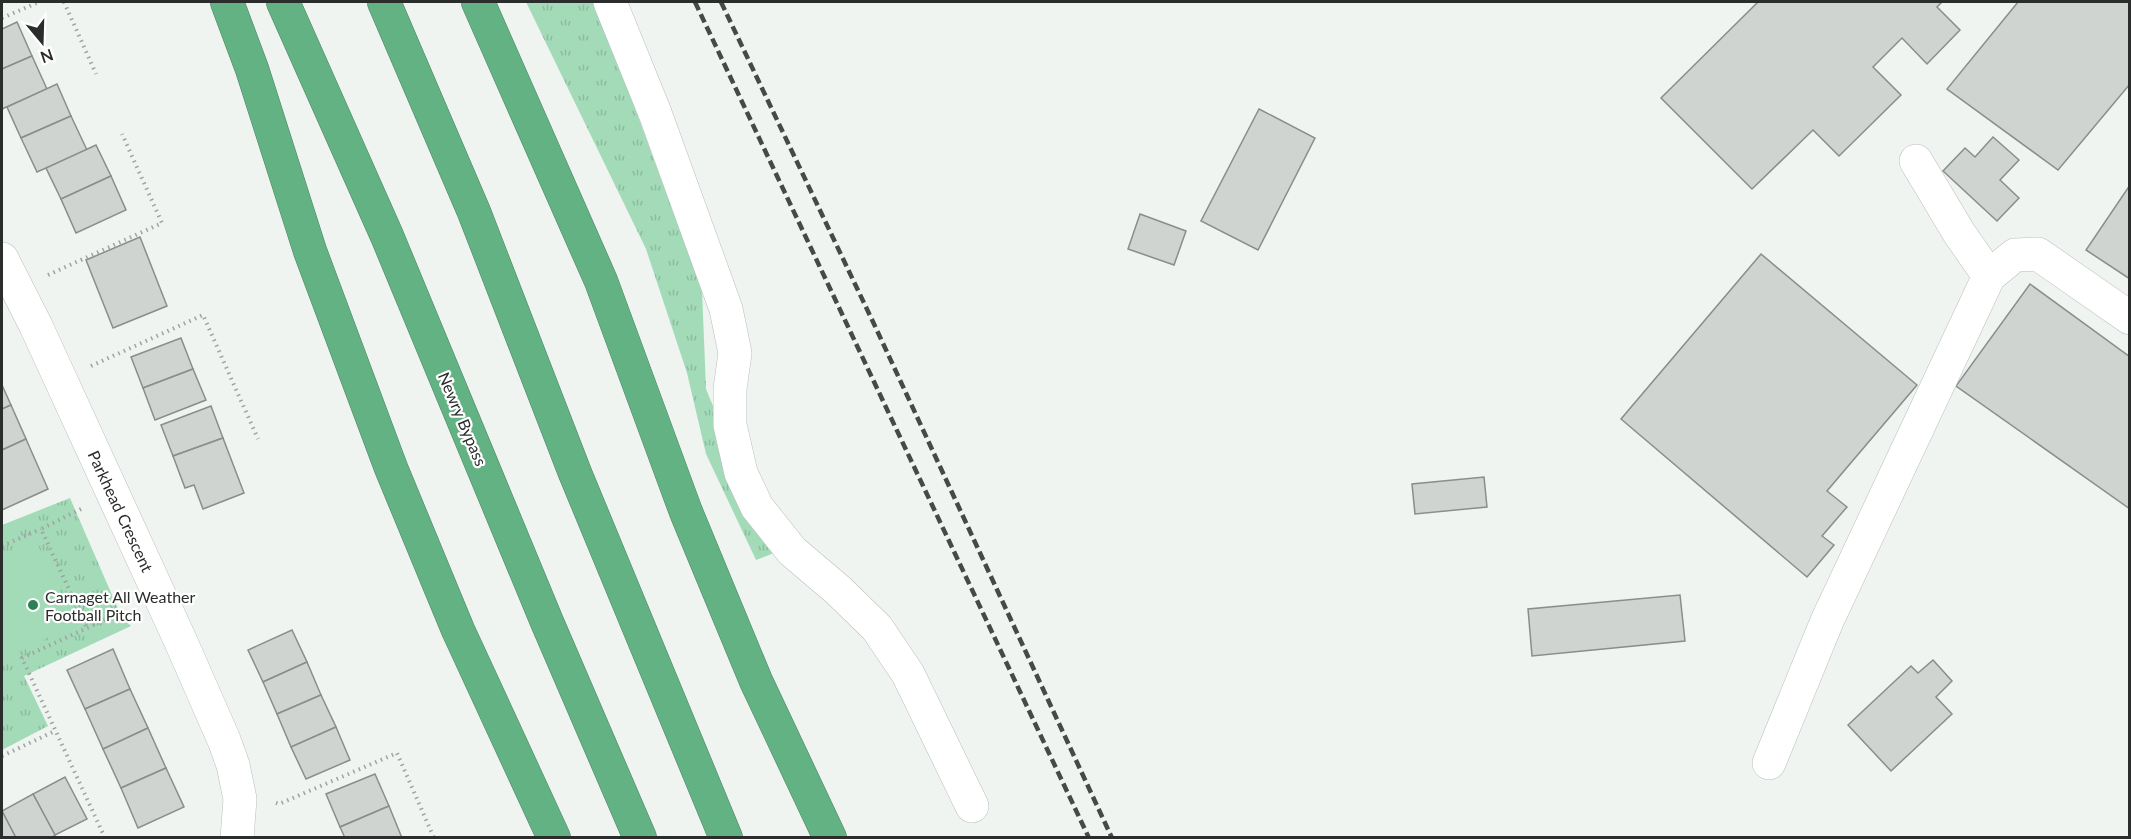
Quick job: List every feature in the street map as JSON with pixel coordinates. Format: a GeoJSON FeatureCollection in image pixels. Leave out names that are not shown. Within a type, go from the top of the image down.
{"type":"FeatureCollection","features":[{"type":"Feature","properties":{"kind":"highway"},"geometry":{"type":"LineString","coordinates":[[227,2],[252,69],[310,251],[391,468],[458,630],[554,837]]}},
{"type":"Feature","properties":{"kind":"highway","name":"Newry Bypass"},"geometry":{"type":"LineString","coordinates":[[283,2],[387,236],[547,622],[640,837]]}},
{"type":"Feature","properties":{"kind":"highway"},"geometry":{"type":"LineString","coordinates":[[384,2],[474,212],[575,473],[726,837]]}},
{"type":"Feature","properties":{"kind":"highway"},"geometry":{"type":"LineString","coordinates":[[478,2],[601,281],[686,512],[756,681],[830,837]]}},
{"type":"Feature","properties":{"kind":"street"},"geometry":{"type":"LineString","coordinates":[[610,2],[655,113],[726,309],[735,352],[730,389],[730,425],[741,473],[757,507],[792,550],[877,628],[908,674],[972,806]]}},
{"type":"Feature","properties":{"kind":"street"},"geometry":{"type":"LineString","coordinates":[[1916,161],[1959,233],[1989,276]]}},
{"type":"Feature","properties":{"kind":"street"},"geometry":{"type":"LineString","coordinates":[[1769,763],[1827,621],[1989,276],[2014,255],[2038,254],[2130,318]]}},
{"type":"Feature","properties":{"kind":"street","name":"Parkhead Crescent"},"geometry":{"type":"LineString","coordinates":[[2,258],[61,380],[219,729],[233,765],[240,799],[237,837]]}},
{"type":"Feature","properties":{"kind":"path"},"geometry":{"type":"LineString","coordinates":[[2,18],[39,2]]}},
{"type":"Feature","properties":{"kind":"path"},"geometry":{"type":"LineString","coordinates":[[64,2],[96,74]]}},
{"type":"Feature","properties":{"kind":"path"},"geometry":{"type":"LineString","coordinates":[[17,289],[162,223],[122,134]]}},
{"type":"Feature","properties":{"kind":"path"},"geometry":{"type":"LineString","coordinates":[[61,380],[203,315],[258,439]]}},
{"type":"Feature","properties":{"kind":"path"},"geometry":{"type":"LineString","coordinates":[[2,546],[81,509]]}},
{"type":"Feature","properties":{"kind":"path"},"geometry":{"type":"LineString","coordinates":[[41,529],[87,628]]}},
{"type":"Feature","properties":{"kind":"path"},"geometry":{"type":"LineString","coordinates":[[105,837],[22,658],[124,611]]}},
{"type":"Feature","properties":{"kind":"path"},"geometry":{"type":"LineString","coordinates":[[2,756],[55,731]]}},
{"type":"Feature","properties":{"kind":"path"},"geometry":{"type":"LineString","coordinates":[[240,799],[279,804],[397,753],[434,837]]}},
{"type":"Feature","properties":{"kind":"green space"},"geometry":{"type":"Polygon","coordinates":[[[526,2],[593,2],[618,62],[702,290],[706,389],[774,553],[756,560],[706,454],[687,373],[646,249],[526,2]]]}},
{"type":"Feature","properties":{"kind":"green space"},"geometry":{"type":"Polygon","coordinates":[[[70,498],[122,618],[131,626],[24,676],[48,726],[2,750],[2,525],[70,498]]]}},
{"type":"Feature","properties":{"kind":"green space","name":"Carnaget All Weather Football Pitch"},"geometry":{"type":"Polygon","coordinates":[[[37,543],[74,626],[2,658],[2,559],[37,543]]]}},
{"type":"Feature","properties":{"kind":"building"},"geometry":{"type":"Polygon","coordinates":[[[1758,2],[1942,2],[1937,7],[1960,30],[1927,64],[1902,38],[1873,67],[1901,95],[1839,156],[1813,130],[1752,189],[1661,98],[1758,2]]]}},
{"type":"Feature","properties":{"kind":"building"},"geometry":{"type":"Polygon","coordinates":[[[2018,2],[2130,2],[2130,84],[2058,170],[1947,89],[2018,2]]]}},
{"type":"Feature","properties":{"kind":"building"},"geometry":{"type":"Polygon","coordinates":[[[17,22],[32,56],[2,69],[2,29],[17,22]]]}},
{"type":"Feature","properties":{"kind":"building"},"geometry":{"type":"Polygon","coordinates":[[[32,56],[47,89],[2,109],[2,69],[32,56]]]}},
{"type":"Feature","properties":{"kind":"building"},"geometry":{"type":"Polygon","coordinates":[[[57,84],[71,116],[21,138],[7,107],[57,84]]]}},
{"type":"Feature","properties":{"kind":"building"},"geometry":{"type":"Polygon","coordinates":[[[1259,109],[1315,138],[1258,250],[1201,221],[1259,109]]]}},
{"type":"Feature","properties":{"kind":"building"},"geometry":{"type":"Polygon","coordinates":[[[71,116],[87,150],[37,172],[21,138],[71,116]]]}},
{"type":"Feature","properties":{"kind":"building"},"geometry":{"type":"Polygon","coordinates":[[[1993,137],[2019,160],[2000,180],[2019,198],[1997,221],[1943,171],[1965,148],[1975,157],[1993,137]]]}},
{"type":"Feature","properties":{"kind":"building"},"geometry":{"type":"Polygon","coordinates":[[[96,145],[111,176],[61,199],[46,168],[96,145]]]}},
{"type":"Feature","properties":{"kind":"building"},"geometry":{"type":"Polygon","coordinates":[[[111,176],[126,210],[76,233],[61,199],[111,176]]]}},
{"type":"Feature","properties":{"kind":"building"},"geometry":{"type":"Polygon","coordinates":[[[2130,185],[2130,279],[2086,250],[2130,185]]]}},
{"type":"Feature","properties":{"kind":"building"},"geometry":{"type":"Polygon","coordinates":[[[1140,214],[1186,231],[1174,265],[1128,249],[1140,214]]]}},
{"type":"Feature","properties":{"kind":"building"},"geometry":{"type":"Polygon","coordinates":[[[140,237],[167,306],[113,328],[86,260],[140,237]]]}},
{"type":"Feature","properties":{"kind":"building"},"geometry":{"type":"Polygon","coordinates":[[[1761,254],[1917,385],[1827,491],[1847,507],[1822,536],[1834,545],[1807,577],[1621,419],[1761,254]]]}},
{"type":"Feature","properties":{"kind":"building"},"geometry":{"type":"Polygon","coordinates":[[[2030,284],[2130,357],[2130,509],[1956,386],[2030,284]]]}},
{"type":"Feature","properties":{"kind":"building"},"geometry":{"type":"Polygon","coordinates":[[[181,338],[193,369],[143,388],[131,357],[181,338]]]}},
{"type":"Feature","properties":{"kind":"building"},"geometry":{"type":"Polygon","coordinates":[[[193,369],[206,400],[155,420],[143,388],[193,369]]]}},
{"type":"Feature","properties":{"kind":"building"},"geometry":{"type":"Polygon","coordinates":[[[2,385],[11,405],[2,409],[2,385]]]}},
{"type":"Feature","properties":{"kind":"building"},"geometry":{"type":"Polygon","coordinates":[[[11,405],[26,439],[2,450],[2,409],[11,405]]]}},
{"type":"Feature","properties":{"kind":"building"},"geometry":{"type":"Polygon","coordinates":[[[211,406],[223,438],[173,456],[161,425],[211,406]]]}},
{"type":"Feature","properties":{"kind":"building"},"geometry":{"type":"Polygon","coordinates":[[[223,438],[244,493],[203,509],[194,485],[185,488],[173,456],[223,438]]]}},
{"type":"Feature","properties":{"kind":"building"},"geometry":{"type":"Polygon","coordinates":[[[26,439],[48,489],[2,510],[2,450],[26,439]]]}},
{"type":"Feature","properties":{"kind":"building"},"geometry":{"type":"Polygon","coordinates":[[[1484,477],[1487,507],[1415,514],[1412,484],[1484,477]]]}},
{"type":"Feature","properties":{"kind":"building"},"geometry":{"type":"Polygon","coordinates":[[[1680,595],[1685,641],[1532,656],[1528,609],[1680,595]]]}},
{"type":"Feature","properties":{"kind":"building"},"geometry":{"type":"Polygon","coordinates":[[[292,630],[307,662],[263,682],[248,650],[292,630]]]}},
{"type":"Feature","properties":{"kind":"building"},"geometry":{"type":"Polygon","coordinates":[[[113,649],[130,689],[85,709],[67,670],[113,649]]]}},
{"type":"Feature","properties":{"kind":"building"},"geometry":{"type":"Polygon","coordinates":[[[1933,660],[1952,681],[1936,697],[1952,714],[1891,771],[1848,725],[1911,666],[1918,673],[1933,660]]]}},
{"type":"Feature","properties":{"kind":"building"},"geometry":{"type":"Polygon","coordinates":[[[307,662],[321,695],[277,714],[263,682],[307,662]]]}},
{"type":"Feature","properties":{"kind":"building"},"geometry":{"type":"Polygon","coordinates":[[[130,689],[148,728],[103,749],[85,709],[130,689]]]}},
{"type":"Feature","properties":{"kind":"building"},"geometry":{"type":"Polygon","coordinates":[[[321,695],[336,727],[291,747],[277,714],[321,695]]]}},
{"type":"Feature","properties":{"kind":"building"},"geometry":{"type":"Polygon","coordinates":[[[336,727],[350,760],[306,779],[291,747],[336,727]]]}},
{"type":"Feature","properties":{"kind":"building"},"geometry":{"type":"Polygon","coordinates":[[[148,728],[166,768],[121,788],[103,749],[148,728]]]}},
{"type":"Feature","properties":{"kind":"building"},"geometry":{"type":"Polygon","coordinates":[[[166,768],[184,807],[138,828],[121,788],[166,768]]]}},
{"type":"Feature","properties":{"kind":"building"},"geometry":{"type":"Polygon","coordinates":[[[375,774],[389,806],[340,827],[326,794],[375,774]]]}},
{"type":"Feature","properties":{"kind":"building"},"geometry":{"type":"Polygon","coordinates":[[[65,777],[87,819],[55,835],[33,794],[65,777]]]}},
{"type":"Feature","properties":{"kind":"building"},"geometry":{"type":"Polygon","coordinates":[[[33,794],[55,835],[51,838],[16,838],[2,811],[33,794]]]}},
{"type":"Feature","properties":{"kind":"building"},"geometry":{"type":"Polygon","coordinates":[[[389,806],[402,838],[345,838],[340,827],[389,806]]]}},
{"type":"Feature","properties":{"kind":"building"},"geometry":{"type":"Polygon","coordinates":[[[2,811],[16,838],[2,838],[2,811]]]}},
{"type":"Feature","properties":{"kind":"railway"},"geometry":{"type":"LineString","coordinates":[[695,2],[1089,838]]}},
{"type":"Feature","properties":{"kind":"railway"},"geometry":{"type":"LineString","coordinates":[[721,2],[874,324],[1112,838]]}},
{"type":"Feature","properties":{"kind":"place","name":"Carnaget All Weather Football Pitch"},"geometry":{"type":"Point","coordinates":[33,605]}}]}
